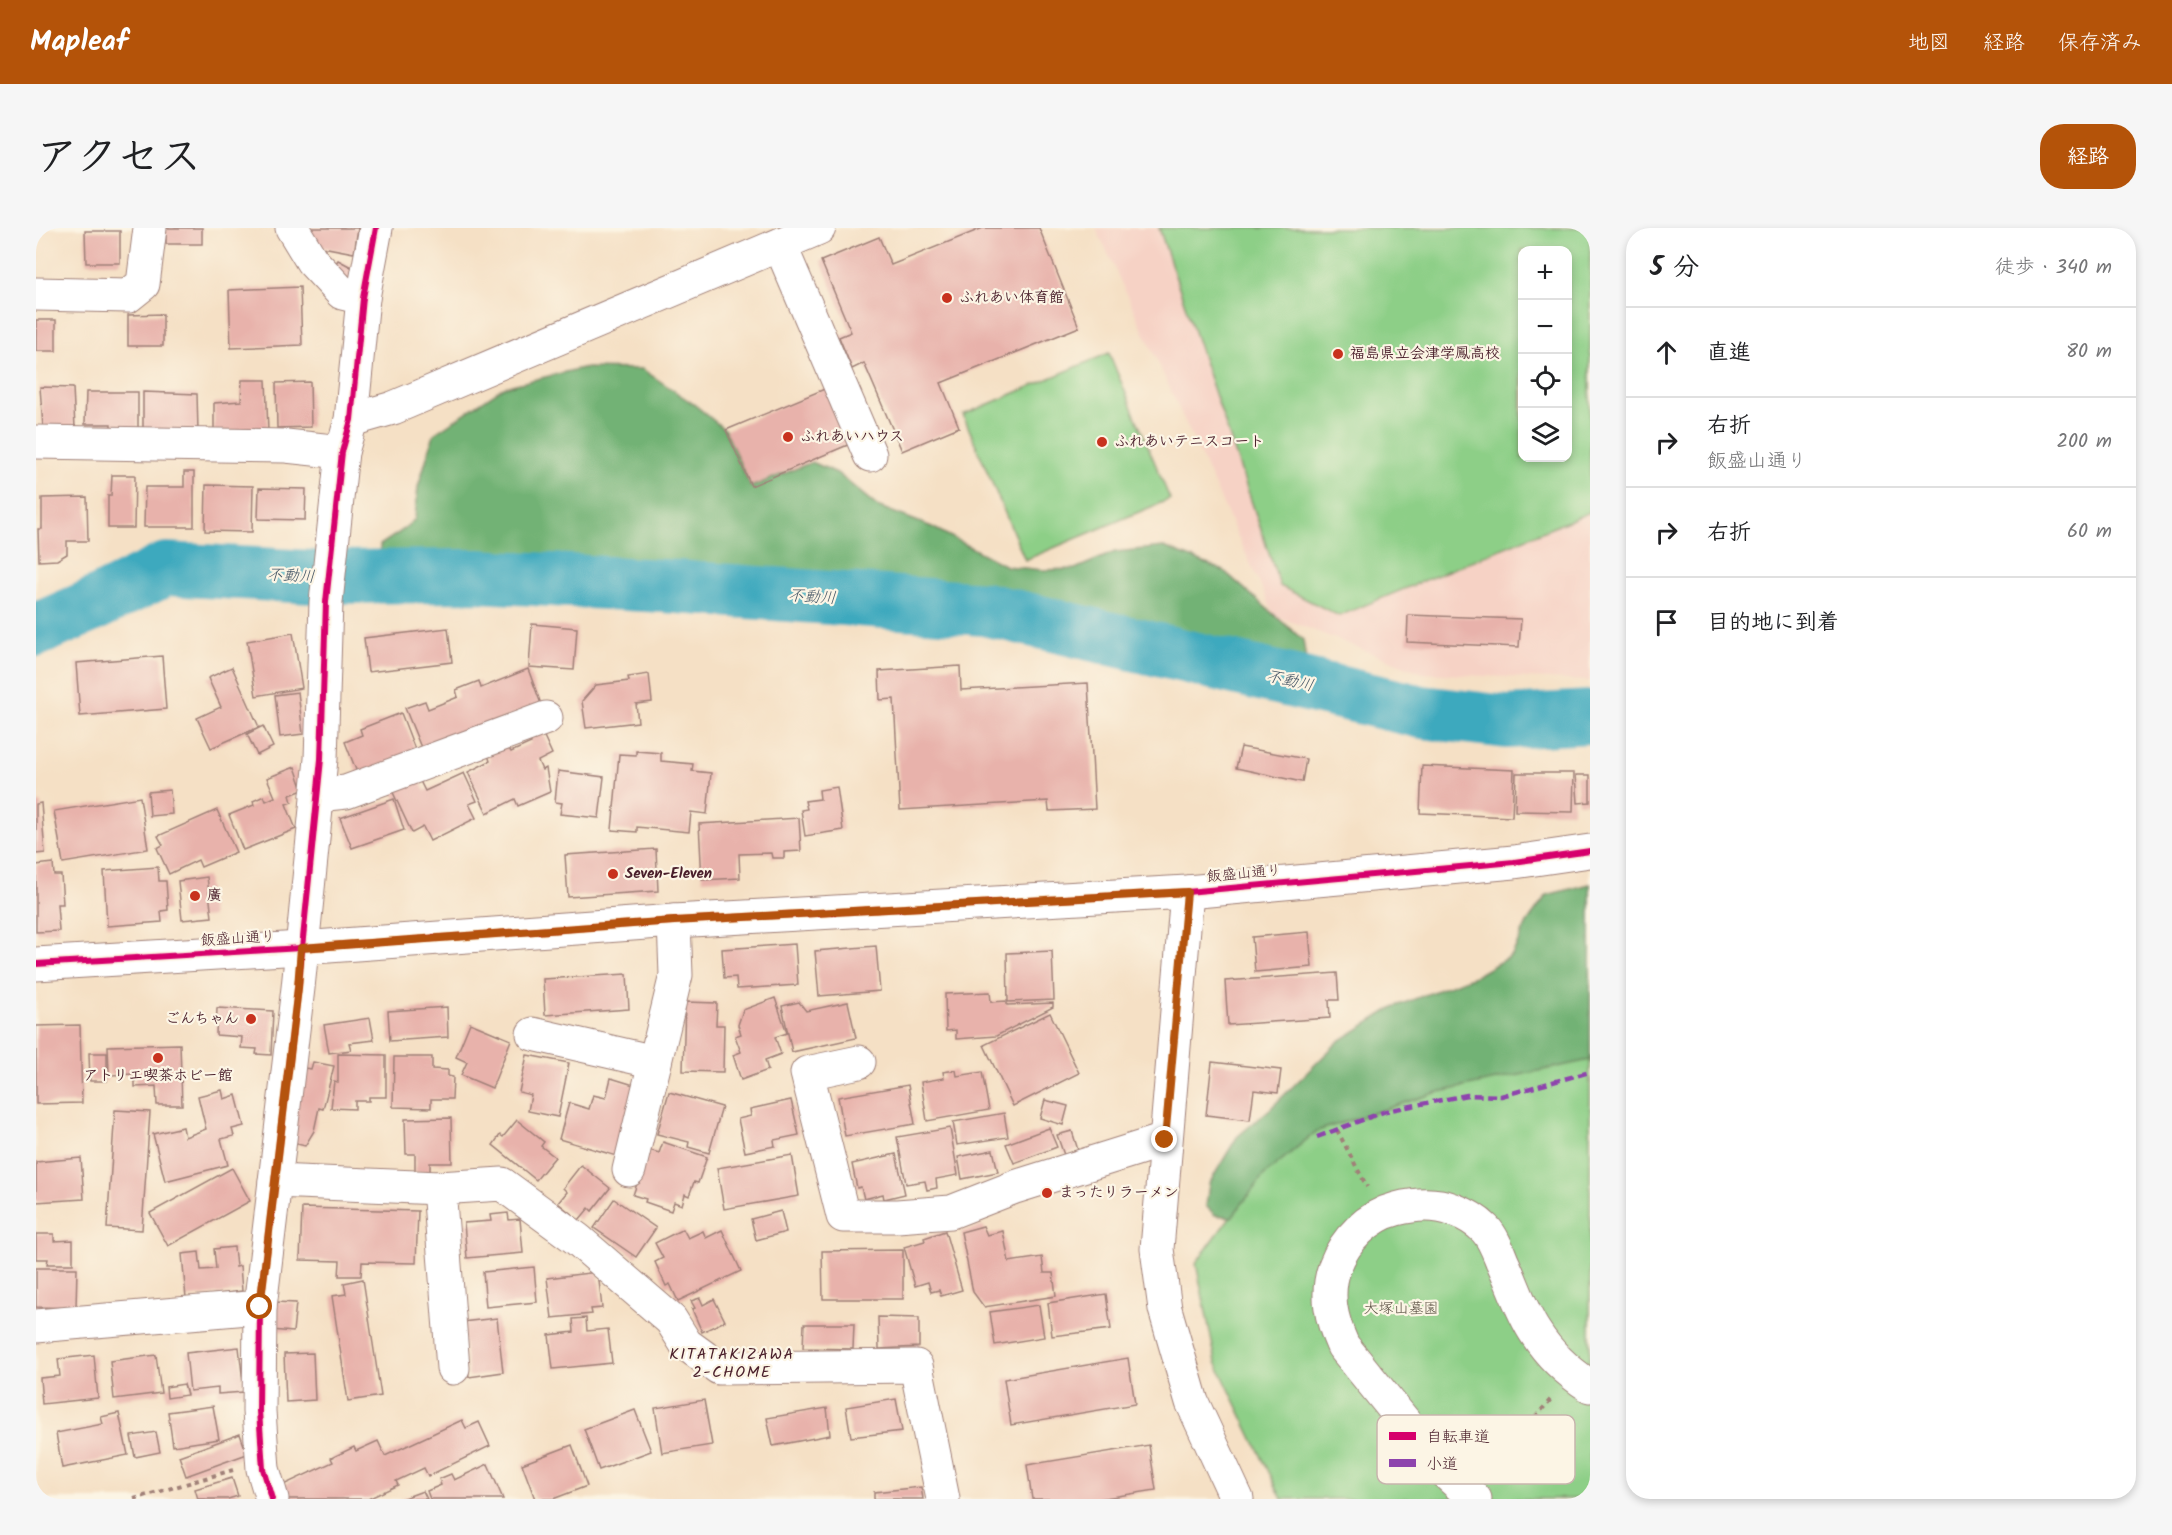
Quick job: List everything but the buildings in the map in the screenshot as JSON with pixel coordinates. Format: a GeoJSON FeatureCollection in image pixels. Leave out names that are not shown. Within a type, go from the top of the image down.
{"type":"FeatureCollection","features":[{"type":"Feature","properties":{"kind":"street"},"geometry":{"type":"LineString","coordinates":[[36,294],[128,296],[143,284],[150,228]]}},
{"type":"Feature","properties":{"kind":"street"},"geometry":{"type":"LineString","coordinates":[[292,228],[312,261],[342,292],[363,298]]}},
{"type":"Feature","properties":{"kind":"street"},"geometry":{"type":"LineString","coordinates":[[272,1499],[262,1469],[259,1411],[260,1307],[298,988],[321,759],[326,602],[342,452],[351,420],[363,298],[376,228]]}},
{"type":"Feature","properties":{"kind":"street"},"geometry":{"type":"LineString","coordinates":[[351,420],[393,408],[819,228]]}},
{"type":"Feature","properties":{"kind":"street"},"geometry":{"type":"LineString","coordinates":[[780,245],[870,455]]}},
{"type":"Feature","properties":{"kind":"street"},"geometry":{"type":"LineString","coordinates":[[36,442],[286,446],[342,452]]}},
{"type":"Feature","properties":{"kind":"street"},"geometry":{"type":"LineString","coordinates":[[317,795],[346,792],[546,718]]}},
{"type":"Feature","properties":{"kind":"street","name":"飯盛山通り"},"geometry":{"type":"LineString","coordinates":[[36,964],[301,948],[674,921],[1187,892],[1514,862],[1590,851]]}},
{"type":"Feature","properties":{"kind":"street"},"geometry":{"type":"LineString","coordinates":[[1187,892],[1157,1249],[1165,1309],[1191,1402],[1237,1499]]}},
{"type":"Feature","properties":{"kind":"street"},"geometry":{"type":"LineString","coordinates":[[629,1170],[676,975],[674,921]]}},
{"type":"Feature","properties":{"kind":"street"},"geometry":{"type":"LineString","coordinates":[[533,1034],[655,1062]]}},
{"type":"Feature","properties":{"kind":"street"},"geometry":{"type":"LineString","coordinates":[[859,1062],[807,1073],[843,1216],[897,1216],[951,1212],[1015,1187],[1165,1140]]}},
{"type":"Feature","properties":{"kind":"street"},"geometry":{"type":"LineString","coordinates":[[275,1181],[439,1188],[502,1184],[577,1239],[671,1320],[686,1344],[719,1368],[916,1366],[943,1499]]}},
{"type":"Feature","properties":{"kind":"street"},"geometry":{"type":"LineString","coordinates":[[439,1188],[453,1368]]}},
{"type":"Feature","properties":{"kind":"street"},"geometry":{"type":"LineString","coordinates":[[1399,1415],[1343,1346],[1334,1327],[1329,1303],[1330,1280],[1340,1255],[1359,1230],[1380,1213],[1409,1206],[1442,1206],[1464,1214],[1486,1229],[1498,1250],[1533,1330],[1552,1356],[1582,1380]]}},
{"type":"Feature","properties":{"kind":"street"},"geometry":{"type":"LineString","coordinates":[[36,1326],[260,1307]]}},
{"type":"Feature","properties":{"kind":"street"},"geometry":{"type":"LineString","coordinates":[[1458,1484],[1472,1496]]}},
{"type":"Feature","properties":{"kind":"path"},"geometry":{"type":"LineString","coordinates":[[1337,1130],[1380,1213]]}},
{"type":"Feature","properties":{"kind":"path"},"geometry":{"type":"LineString","coordinates":[[1549,1415],[1582,1380]]}},
{"type":"Feature","properties":{"kind":"path"},"geometry":{"type":"LineString","coordinates":[[134,1499],[262,1461]]}},
{"type":"Feature","properties":{"kind":"path"},"geometry":{"type":"LineString","coordinates":[[1472,1496],[1483,1484]]}},
{"type":"Feature","properties":{"kind":"shaded area","name":"福島県立会津学鳳高校"},"geometry":{"type":"Polygon","coordinates":[[[1096,228],[1590,228],[1590,681],[1423,673],[1274,615],[1096,228]]]}},
{"type":"Feature","properties":{"kind":"green space","name":"福島県立会津学鳳高校"},"geometry":{"type":"Polygon","coordinates":[[[1159,228],[1590,228],[1590,512],[1339,616],[1280,586],[1159,228]]]}},
{"type":"Feature","properties":{"kind":"green space"},"geometry":{"type":"Polygon","coordinates":[[[1109,353],[1170,499],[1025,560],[963,415],[1109,353]]]}},
{"type":"Feature","properties":{"kind":"green space"},"geometry":{"type":"Polygon","coordinates":[[[582,368],[642,369],[695,405],[725,430],[751,487],[812,462],[837,473],[877,506],[932,527],[1006,566],[1042,570],[1075,569],[1115,552],[1164,547],[1224,571],[1303,640],[1306,660],[1300,667],[1284,669],[1010,605],[831,588],[725,583],[603,570],[391,566],[380,556],[380,545],[415,519],[418,487],[434,434],[504,387],[582,368]]]}},
{"type":"Feature","properties":{"kind":"green space"},"geometry":{"type":"Polygon","coordinates":[[[1590,884],[1590,1060],[1435,1093],[1317,1131],[1264,1175],[1232,1217],[1215,1215],[1206,1206],[1209,1184],[1237,1137],[1270,1109],[1339,1041],[1394,1007],[1477,975],[1512,955],[1527,923],[1547,895],[1590,884]]]}},
{"type":"Feature","properties":{"kind":"green space","name":"大塚山墓園"},"geometry":{"type":"Polygon","coordinates":[[[1590,1058],[1590,1499],[1282,1499],[1216,1362],[1196,1263],[1262,1174],[1316,1130],[1435,1091],[1590,1058]]]}},
{"type":"Feature","properties":{"kind":"waterway","name":"不動川"},"geometry":{"type":"LineString","coordinates":[[36,630],[166,569],[313,577],[477,576],[663,586],[984,609],[1422,712],[1507,722],[1590,717]]}},
{"type":"Feature","properties":{"kind":"marked path"},"geometry":{"type":"LineString","coordinates":[[1317,1137],[1386,1111],[1467,1095],[1501,1096],[1590,1072]]}},
{"type":"Feature","properties":{"kind":"cycle path"},"geometry":{"type":"LineString","coordinates":[[272,1499],[263,1469],[259,1411],[260,1307],[298,988],[321,759],[326,602],[342,452],[351,420],[363,298],[376,228]]}},
{"type":"Feature","properties":{"kind":"cycle path"},"geometry":{"type":"LineString","coordinates":[[36,964],[301,948],[674,921],[1187,892],[1514,862],[1590,851]]}},
{"type":"Feature","properties":{"kind":"place","name":"ふれあい体育館"},"geometry":{"type":"Point","coordinates":[947,298]}},
{"type":"Feature","properties":{"kind":"place","name":"福島県立会津学鳳高校"},"geometry":{"type":"Point","coordinates":[1338,354]}},
{"type":"Feature","properties":{"kind":"place","name":"ふれあいハウス"},"geometry":{"type":"Point","coordinates":[788,437]}},
{"type":"Feature","properties":{"kind":"place","name":"ふれあいテニスコート"},"geometry":{"type":"Point","coordinates":[1102,442]}},
{"type":"Feature","properties":{"kind":"place","name":"Seven-Eleven"},"geometry":{"type":"Point","coordinates":[613,874]}},
{"type":"Feature","properties":{"kind":"place","name":"廣"},"geometry":{"type":"Point","coordinates":[195,896]}},
{"type":"Feature","properties":{"kind":"place","name":"ごんちゃん"},"geometry":{"type":"Point","coordinates":[251,1019]}},
{"type":"Feature","properties":{"kind":"place","name":"アトリエ喫茶ホビー館"},"geometry":{"type":"Point","coordinates":[158,1058]}},
{"type":"Feature","properties":{"kind":"place","name":"まったりラーメン"},"geometry":{"type":"Point","coordinates":[1047,1193]}},
{"type":"Feature","properties":{"kind":"district","name":"KITATAKIZAWA 2-CHOME"},"geometry":{"type":"Point","coordinates":[732,1363]}},
{"type":"Feature","properties":{"kind":"route"},"geometry":{"type":"LineString","coordinates":[[260,1307],[301,948],[674,921],[1187,892],[1165,1140]]}}]}
